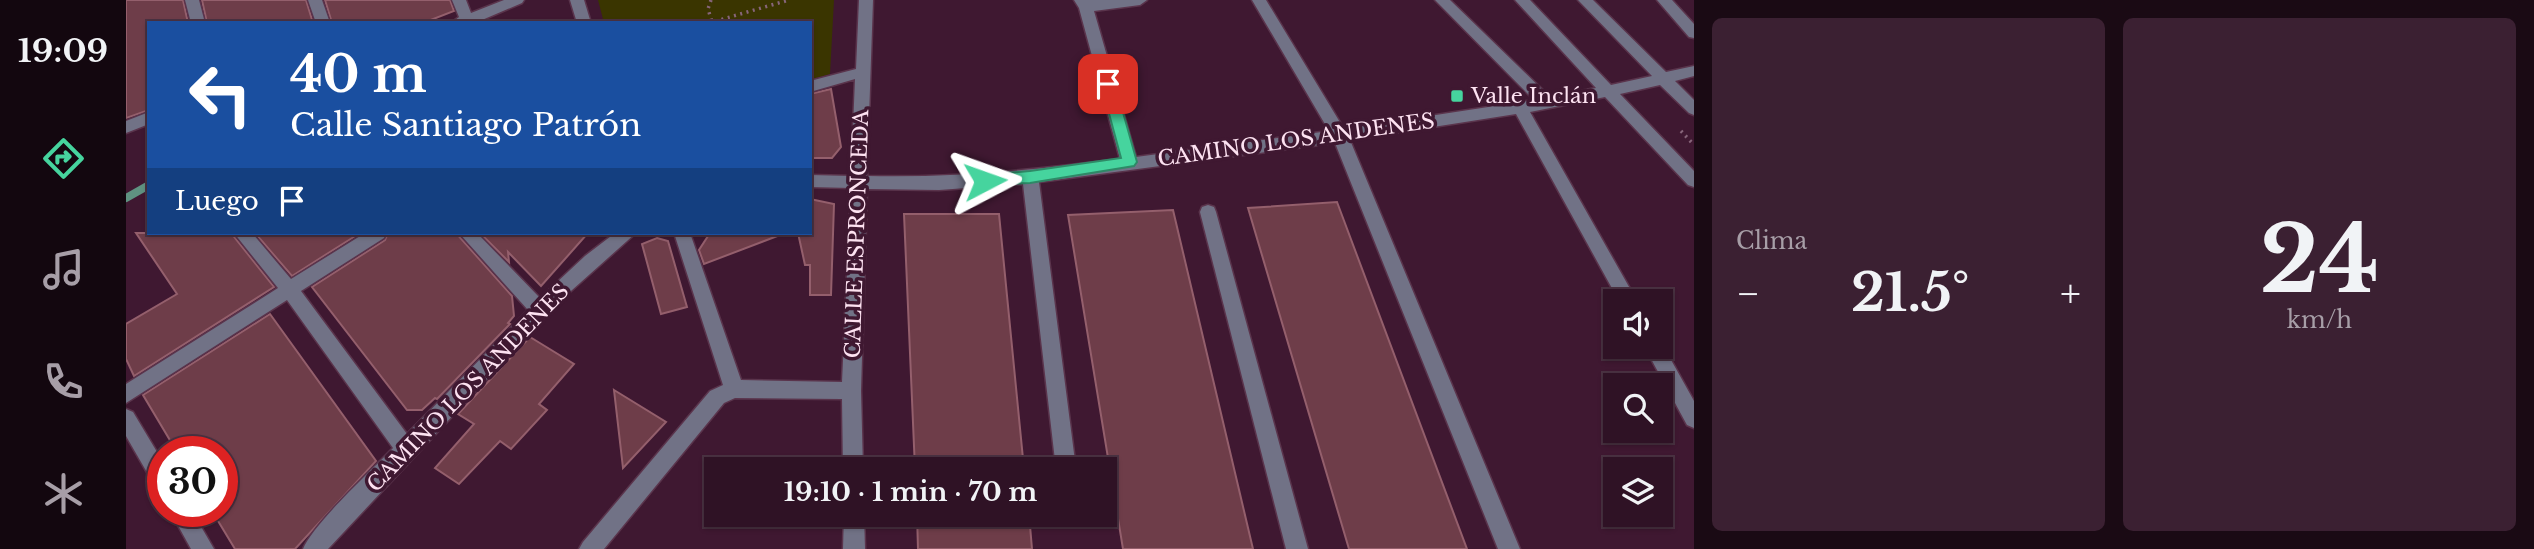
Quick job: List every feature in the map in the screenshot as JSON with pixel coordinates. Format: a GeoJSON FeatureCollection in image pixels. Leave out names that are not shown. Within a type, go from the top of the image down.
{"type":"FeatureCollection","features":[{"type":"Feature","properties":{"kind":"street"},"geometry":{"type":"LineString","coordinates":[[192,0],[197,21]]}},
{"type":"Feature","properties":{"kind":"street"},"geometry":{"type":"LineString","coordinates":[[314,0],[322,21]]}},
{"type":"Feature","properties":{"kind":"street"},"geometry":{"type":"LineString","coordinates":[[459,0],[464,21]]}},
{"type":"Feature","properties":{"kind":"street"},"geometry":{"type":"LineString","coordinates":[[466,21],[517,0]]}},
{"type":"Feature","properties":{"kind":"street"},"geometry":{"type":"LineString","coordinates":[[577,0],[583,21]]}},
{"type":"Feature","properties":{"kind":"street","name":"CALLE ESPRONCEDA"},"geometry":{"type":"LineString","coordinates":[[853,457],[851,391],[866,0]]}},
{"type":"Feature","properties":{"kind":"street"},"geometry":{"type":"LineString","coordinates":[[1129,162],[1084,3],[1140,0]]}},
{"type":"Feature","properties":{"kind":"street"},"geometry":{"type":"LineString","coordinates":[[1259,0],[1340,136],[1509,549]]}},
{"type":"Feature","properties":{"kind":"street"},"geometry":{"type":"LineString","coordinates":[[1442,0],[1547,103]]}},
{"type":"Feature","properties":{"kind":"street"},"geometry":{"type":"LineString","coordinates":[[1522,0],[1694,181]]}},
{"type":"Feature","properties":{"kind":"street"},"geometry":{"type":"LineString","coordinates":[[1585,0],[1694,109]]}},
{"type":"Feature","properties":{"kind":"street"},"geometry":{"type":"LineString","coordinates":[[1664,0],[1694,33]]}},
{"type":"Feature","properties":{"kind":"street","name":"CAMINO LOS ANDENES"},"geometry":{"type":"LineString","coordinates":[[812,181],[939,184],[1030,177],[1340,136],[1520,108],[1694,71]]}},
{"type":"Feature","properties":{"kind":"street"},"geometry":{"type":"LineString","coordinates":[[812,86],[863,72]]}},
{"type":"Feature","properties":{"kind":"street"},"geometry":{"type":"LineString","coordinates":[[1520,108],[1621,289]]}},
{"type":"Feature","properties":{"kind":"street"},"geometry":{"type":"LineString","coordinates":[[126,127],[147,119]]}},
{"type":"Feature","properties":{"kind":"street"},"geometry":{"type":"LineString","coordinates":[[1030,177],[1065,457]]}},
{"type":"Feature","properties":{"kind":"street"},"geometry":{"type":"LineString","coordinates":[[1208,212],[1297,549]]}},
{"type":"Feature","properties":{"kind":"street"},"geometry":{"type":"LineString","coordinates":[[244,235],[289,290],[406,449]]}},
{"type":"Feature","properties":{"kind":"street"},"geometry":{"type":"LineString","coordinates":[[126,394],[375,235]]}},
{"type":"Feature","properties":{"kind":"street"},"geometry":{"type":"LineString","coordinates":[[469,235],[540,311]]}},
{"type":"Feature","properties":{"kind":"street","name":"CAMINO LOS ANDENES"},"geometry":{"type":"LineString","coordinates":[[319,546],[406,449],[540,311],[604,250],[625,235]]}},
{"type":"Feature","properties":{"kind":"street"},"geometry":{"type":"LineString","coordinates":[[683,235],[734,389]]}},
{"type":"Feature","properties":{"kind":"street"},"geometry":{"type":"LineString","coordinates":[[1660,359],[1694,419]]}},
{"type":"Feature","properties":{"kind":"street"},"geometry":{"type":"LineString","coordinates":[[590,549],[717,397],[734,389],[851,391]]}},
{"type":"Feature","properties":{"kind":"street"},"geometry":{"type":"LineString","coordinates":[[126,418],[147,454]]}},
{"type":"Feature","properties":{"kind":"street"},"geometry":{"type":"LineString","coordinates":[[190,527],[203,549]]}},
{"type":"Feature","properties":{"kind":"street"},"geometry":{"type":"LineString","coordinates":[[854,527],[854,549]]}},
{"type":"Feature","properties":{"kind":"path"},"geometry":{"type":"LineString","coordinates":[[711,0],[711,21]]}},
{"type":"Feature","properties":{"kind":"path"},"geometry":{"type":"LineString","coordinates":[[715,21],[789,0]]}},
{"type":"Feature","properties":{"kind":"shaded area"},"geometry":{"type":"Polygon","coordinates":[[[598,0],[834,0],[830,74],[812,79],[812,21],[603,21],[598,0]]]}},
{"type":"Feature","properties":{"kind":"building"},"geometry":{"type":"Polygon","coordinates":[[[126,0],[183,0],[188,21],[147,21],[147,111],[126,118],[126,0]]]}},
{"type":"Feature","properties":{"kind":"building"},"geometry":{"type":"Polygon","coordinates":[[[202,0],[306,0],[312,21],[207,21],[202,0]]]}},
{"type":"Feature","properties":{"kind":"building"},"geometry":{"type":"Polygon","coordinates":[[[325,0],[450,0],[454,11],[428,21],[331,21],[325,0]]]}},
{"type":"Feature","properties":{"kind":"building"},"geometry":{"type":"Polygon","coordinates":[[[831,89],[841,147],[832,158],[812,158],[812,94],[831,89]]]}},
{"type":"Feature","properties":{"kind":"building"},"geometry":{"type":"Polygon","coordinates":[[[812,199],[834,204],[831,295],[810,295],[810,265],[805,265],[798,235],[812,235],[812,199]]]}},
{"type":"Feature","properties":{"kind":"building"},"geometry":{"type":"Polygon","coordinates":[[[1337,202],[1467,549],[1349,549],[1248,208],[1337,202]]]}},
{"type":"Feature","properties":{"kind":"building"},"geometry":{"type":"Polygon","coordinates":[[[1173,210],[1253,549],[1123,549],[1117,513],[1117,457],[1108,457],[1068,215],[1173,210]]]}},
{"type":"Feature","properties":{"kind":"building"},"geometry":{"type":"Polygon","coordinates":[[[904,214],[999,214],[1023,457],[914,457],[904,214]]]}},
{"type":"Feature","properties":{"kind":"building"},"geometry":{"type":"Polygon","coordinates":[[[136,233],[233,235],[274,287],[134,376],[126,359],[126,324],[177,294],[136,233]]]}},
{"type":"Feature","properties":{"kind":"building"},"geometry":{"type":"Polygon","coordinates":[[[257,235],[357,235],[292,276],[257,235]]]}},
{"type":"Feature","properties":{"kind":"building"},"geometry":{"type":"Polygon","coordinates":[[[387,235],[458,235],[512,296],[514,316],[508,323],[510,324],[437,399],[422,410],[407,410],[312,287],[385,240],[387,235]]]}},
{"type":"Feature","properties":{"kind":"building"},"geometry":{"type":"Polygon","coordinates":[[[482,235],[586,235],[541,286],[508,252],[509,262],[482,235]]]}},
{"type":"Feature","properties":{"kind":"building"},"geometry":{"type":"Polygon","coordinates":[[[709,235],[780,235],[704,264],[699,250],[709,235]]]}},
{"type":"Feature","properties":{"kind":"building"},"geometry":{"type":"Polygon","coordinates":[[[657,238],[668,241],[687,307],[661,314],[642,244],[657,238]]]}},
{"type":"Feature","properties":{"kind":"building"},"geometry":{"type":"Polygon","coordinates":[[[270,314],[376,461],[295,549],[235,549],[222,527],[238,527],[238,436],[167,436],[143,395],[270,314]]]}},
{"type":"Feature","properties":{"kind":"building"},"geometry":{"type":"Polygon","coordinates":[[[530,337],[574,364],[539,404],[547,410],[511,449],[500,441],[459,484],[435,468],[474,424],[458,414],[530,337]]]}},
{"type":"Feature","properties":{"kind":"building"},"geometry":{"type":"Polygon","coordinates":[[[614,390],[666,422],[623,468],[614,390]]]}},
{"type":"Feature","properties":{"kind":"building"},"geometry":{"type":"Polygon","coordinates":[[[917,527],[1030,527],[1032,549],[918,549],[917,527]]]}},
{"type":"Feature","properties":{"kind":"waterway"},"geometry":{"type":"LineString","coordinates":[[126,198],[147,186]]}},
{"type":"Feature","properties":{"kind":"place","name":"Valle Inclán"},"geometry":{"type":"Point","coordinates":[1457,96]}},
{"type":"Feature","properties":{"kind":"route"},"geometry":{"type":"LineString","coordinates":[[985,181],[1129,162],[1108,84]]}}]}
